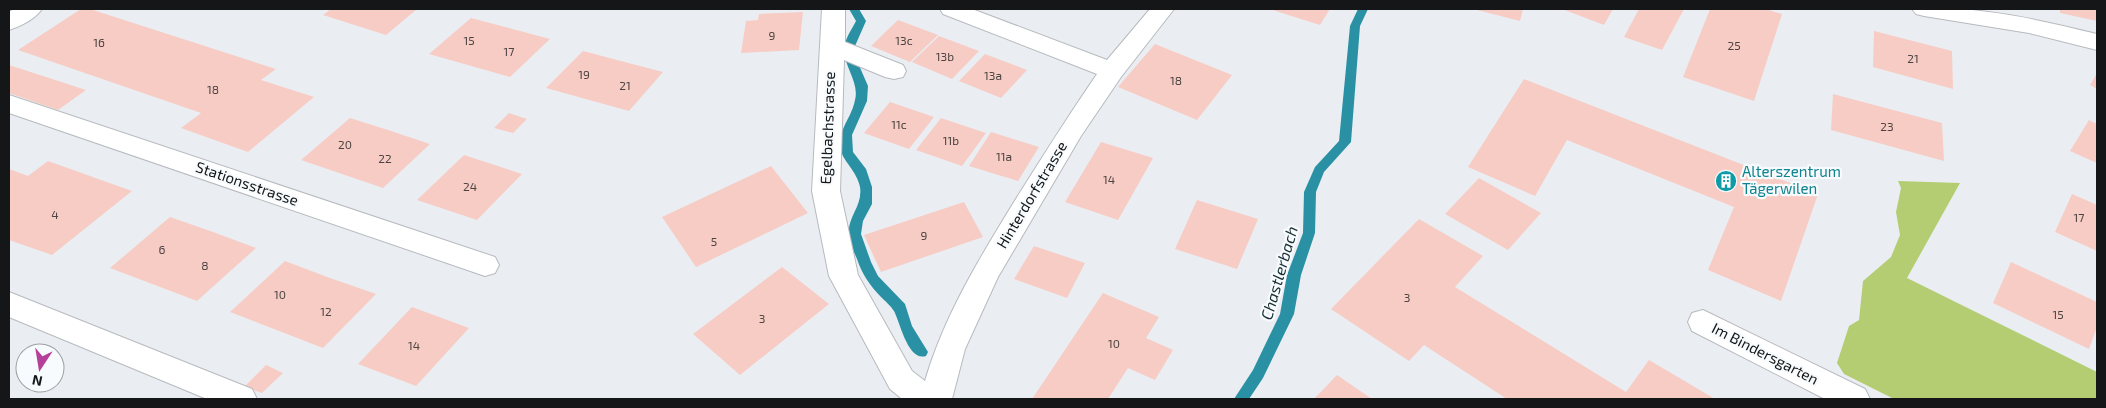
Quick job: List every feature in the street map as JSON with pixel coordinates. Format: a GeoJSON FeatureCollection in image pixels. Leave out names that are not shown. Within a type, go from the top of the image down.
{"type":"FeatureCollection","features":[{"type":"Feature","properties":{"kind":"street"},"geometry":{"type":"LineString","coordinates":[[9,22],[30,9]]}},
{"type":"Feature","properties":{"kind":"street","name":"Egelbachstrasse"},"geometry":{"type":"LineString","coordinates":[[834,9],[845,51],[826,191],[844,276],[901,380],[925,399]]}},
{"type":"Feature","properties":{"kind":"street"},"geometry":{"type":"LineString","coordinates":[[951,9],[1112,71]]}},
{"type":"Feature","properties":{"kind":"street","name":"Hinterdorfstrasse"},"geometry":{"type":"LineString","coordinates":[[936,399],[950,349],[985,273],[1072,130],[1112,71],[1162,9]]}},
{"type":"Feature","properties":{"kind":"street"},"geometry":{"type":"LineString","coordinates":[[1924,9],[2029,26],[2097,42]]}},
{"type":"Feature","properties":{"kind":"street"},"geometry":{"type":"LineString","coordinates":[[845,51],[894,71]]}},
{"type":"Feature","properties":{"kind":"street","name":"Stationsstrasse"},"geometry":{"type":"LineString","coordinates":[[9,104],[485,265]]}},
{"type":"Feature","properties":{"kind":"street"},"geometry":{"type":"LineString","coordinates":[[9,304],[241,399]]}},
{"type":"Feature","properties":{"kind":"street","name":"Im Bindersgarten"},"geometry":{"type":"LineString","coordinates":[[1703,322],[1854,399]]}},
{"type":"Feature","properties":{"kind":"green space"},"geometry":{"type":"Polygon","coordinates":[[[1898,181],[1960,183],[1907,278],[2097,372],[2097,399],[1894,399],[1844,374],[1837,363],[1849,326],[1859,320],[1863,281],[1891,257],[1900,235],[1896,212],[1901,188],[1898,181]]]}},
{"type":"Feature","properties":{"kind":"building"},"geometry":{"type":"Polygon","coordinates":[[[81,9],[90,9],[276,69],[261,80],[314,97],[248,152],[181,128],[201,113],[18,50],[81,9]]]}},
{"type":"Feature","properties":{"kind":"building"},"geometry":{"type":"Polygon","coordinates":[[[331,9],[417,9],[386,35],[323,15],[331,9]]]}},
{"type":"Feature","properties":{"kind":"building"},"geometry":{"type":"Polygon","coordinates":[[[1269,9],[1330,9],[1320,25],[1269,9]]]}},
{"type":"Feature","properties":{"kind":"building"},"geometry":{"type":"Polygon","coordinates":[[[1473,9],[1523,9],[1520,21],[1473,9]]]}},
{"type":"Feature","properties":{"kind":"building"},"geometry":{"type":"Polygon","coordinates":[[[1562,9],[1613,9],[1604,25],[1562,9]]]}},
{"type":"Feature","properties":{"kind":"building"},"geometry":{"type":"Polygon","coordinates":[[[1639,9],[1684,9],[1662,50],[1624,37],[1639,9]]]}},
{"type":"Feature","properties":{"kind":"building"},"geometry":{"type":"Polygon","coordinates":[[[1710,9],[1765,9],[1782,14],[1754,101],[1683,77],[1710,9]]]}},
{"type":"Feature","properties":{"kind":"building"},"geometry":{"type":"Polygon","coordinates":[[[2060,9],[2097,9],[2097,21],[2060,13],[2060,9]]]}},
{"type":"Feature","properties":{"kind":"building"},"geometry":{"type":"Polygon","coordinates":[[[803,12],[799,50],[741,53],[746,21],[758,20],[759,14],[803,12]]]}},
{"type":"Feature","properties":{"kind":"building"},"geometry":{"type":"Polygon","coordinates":[[[471,18],[550,39],[510,77],[429,54],[471,18]]]}},
{"type":"Feature","properties":{"kind":"building"},"geometry":{"type":"Polygon","coordinates":[[[898,20],[938,35],[910,62],[871,46],[898,20]]]}},
{"type":"Feature","properties":{"kind":"building"},"geometry":{"type":"Polygon","coordinates":[[[1874,31],[1952,51],[1953,89],[1873,67],[1874,31]]]}},
{"type":"Feature","properties":{"kind":"building"},"geometry":{"type":"Polygon","coordinates":[[[939,36],[979,51],[952,79],[912,62],[939,36]]]}},
{"type":"Feature","properties":{"kind":"building"},"geometry":{"type":"Polygon","coordinates":[[[1155,44],[1232,75],[1197,120],[1118,87],[1155,44]]]}},
{"type":"Feature","properties":{"kind":"building"},"geometry":{"type":"Polygon","coordinates":[[[583,51],[663,72],[629,111],[546,88],[583,51]]]}},
{"type":"Feature","properties":{"kind":"building"},"geometry":{"type":"Polygon","coordinates":[[[985,54],[1027,70],[1001,98],[959,81],[985,54]]]}},
{"type":"Feature","properties":{"kind":"building"},"geometry":{"type":"Polygon","coordinates":[[[9,65],[86,90],[58,110],[9,93],[9,65]]]}},
{"type":"Feature","properties":{"kind":"building"},"geometry":{"type":"Polygon","coordinates":[[[2097,73],[2097,89],[2090,85],[2097,73]]]}},
{"type":"Feature","properties":{"kind":"building","name":"Alterszentrum Tägerwilen"},"geometry":{"type":"Polygon","coordinates":[[[1524,79],[1818,194],[1781,301],[1708,270],[1734,207],[1567,140],[1535,196],[1468,167],[1524,79]]]}},
{"type":"Feature","properties":{"kind":"building"},"geometry":{"type":"Polygon","coordinates":[[[1833,94],[1942,123],[1944,161],[1831,130],[1833,94]]]}},
{"type":"Feature","properties":{"kind":"building"},"geometry":{"type":"Polygon","coordinates":[[[890,102],[934,117],[909,149],[864,133],[890,102]]]}},
{"type":"Feature","properties":{"kind":"building"},"geometry":{"type":"Polygon","coordinates":[[[509,113],[527,119],[513,133],[494,128],[509,113]]]}},
{"type":"Feature","properties":{"kind":"building"},"geometry":{"type":"Polygon","coordinates":[[[350,118],[430,144],[383,188],[301,160],[350,118]]]}},
{"type":"Feature","properties":{"kind":"building"},"geometry":{"type":"Polygon","coordinates":[[[941,118],[986,133],[962,166],[916,150],[941,118]]]}},
{"type":"Feature","properties":{"kind":"building"},"geometry":{"type":"Polygon","coordinates":[[[2089,120],[2097,124],[2097,163],[2070,151],[2089,120]]]}},
{"type":"Feature","properties":{"kind":"building"},"geometry":{"type":"Polygon","coordinates":[[[991,132],[1039,147],[1018,181],[969,166],[991,132]]]}},
{"type":"Feature","properties":{"kind":"building"},"geometry":{"type":"Polygon","coordinates":[[[1101,142],[1153,158],[1118,220],[1065,202],[1101,142]]]}},
{"type":"Feature","properties":{"kind":"building"},"geometry":{"type":"Polygon","coordinates":[[[464,155],[522,174],[477,220],[417,200],[464,155]]]}},
{"type":"Feature","properties":{"kind":"building"},"geometry":{"type":"Polygon","coordinates":[[[48,161],[132,191],[52,255],[9,240],[9,169],[28,176],[48,161]]]}},
{"type":"Feature","properties":{"kind":"building"},"geometry":{"type":"Polygon","coordinates":[[[771,166],[808,213],[696,267],[662,217],[771,166]]]}},
{"type":"Feature","properties":{"kind":"building"},"geometry":{"type":"Polygon","coordinates":[[[1479,178],[1541,213],[1508,250],[1445,214],[1479,178]]]}},
{"type":"Feature","properties":{"kind":"building"},"geometry":{"type":"Polygon","coordinates":[[[2072,194],[2097,205],[2097,251],[2055,232],[2072,194]]]}},
{"type":"Feature","properties":{"kind":"building"},"geometry":{"type":"Polygon","coordinates":[[[1197,200],[1258,219],[1237,269],[1175,249],[1197,200]]]}},
{"type":"Feature","properties":{"kind":"building"},"geometry":{"type":"Polygon","coordinates":[[[964,202],[983,237],[881,272],[864,235],[964,202]]]}},
{"type":"Feature","properties":{"kind":"building"},"geometry":{"type":"Polygon","coordinates":[[[170,217],[256,248],[197,301],[110,268],[170,217]]]}},
{"type":"Feature","properties":{"kind":"building"},"geometry":{"type":"Polygon","coordinates":[[[1419,219],[1483,256],[1455,287],[1626,392],[1649,360],[1715,399],[1507,399],[1424,345],[1409,361],[1331,309],[1419,219]]]}},
{"type":"Feature","properties":{"kind":"building"},"geometry":{"type":"Polygon","coordinates":[[[1034,246],[1085,263],[1067,298],[1014,279],[1034,246]]]}},
{"type":"Feature","properties":{"kind":"building"},"geometry":{"type":"Polygon","coordinates":[[[285,261],[376,294],[323,348],[230,312],[285,261]]]}},
{"type":"Feature","properties":{"kind":"building"},"geometry":{"type":"Polygon","coordinates":[[[2011,262],[2097,302],[2097,327],[2089,349],[1993,303],[2011,262]]]}},
{"type":"Feature","properties":{"kind":"building"},"geometry":{"type":"Polygon","coordinates":[[[782,267],[829,304],[740,375],[693,334],[782,267]]]}},
{"type":"Feature","properties":{"kind":"building"},"geometry":{"type":"Polygon","coordinates":[[[1103,293],[1159,317],[1146,338],[1173,350],[1155,380],[1128,368],[1108,399],[1032,399],[1103,293]]]}},
{"type":"Feature","properties":{"kind":"building"},"geometry":{"type":"Polygon","coordinates":[[[412,307],[469,328],[416,386],[358,364],[412,307]]]}},
{"type":"Feature","properties":{"kind":"building"},"geometry":{"type":"Polygon","coordinates":[[[266,365],[283,373],[262,393],[244,387],[266,365]]]}},
{"type":"Feature","properties":{"kind":"building"},"geometry":{"type":"Polygon","coordinates":[[[1337,375],[1372,399],[1314,399],[1337,375]]]}},
{"type":"Feature","properties":{"kind":"waterway"},"geometry":{"type":"LineString","coordinates":[[854,9],[861,21],[850,46],[852,63],[862,86],[861,101],[846,135],[847,153],[860,169],[866,187],[866,204],[857,221],[855,234],[864,262],[873,280],[900,308],[906,328],[921,352]]}},
{"type":"Feature","properties":{"kind":"waterway","name":"Chastlerbach"},"geometry":{"type":"LineString","coordinates":[[1241,399],[1258,374],[1287,314],[1294,275],[1309,233],[1310,192],[1319,170],[1345,142],[1355,26],[1363,9]]}},
{"type":"Feature","properties":{"kind":"place","name":"Alterszentrum Tägerwilen"},"geometry":{"type":"Point","coordinates":[1726,181]}}]}
